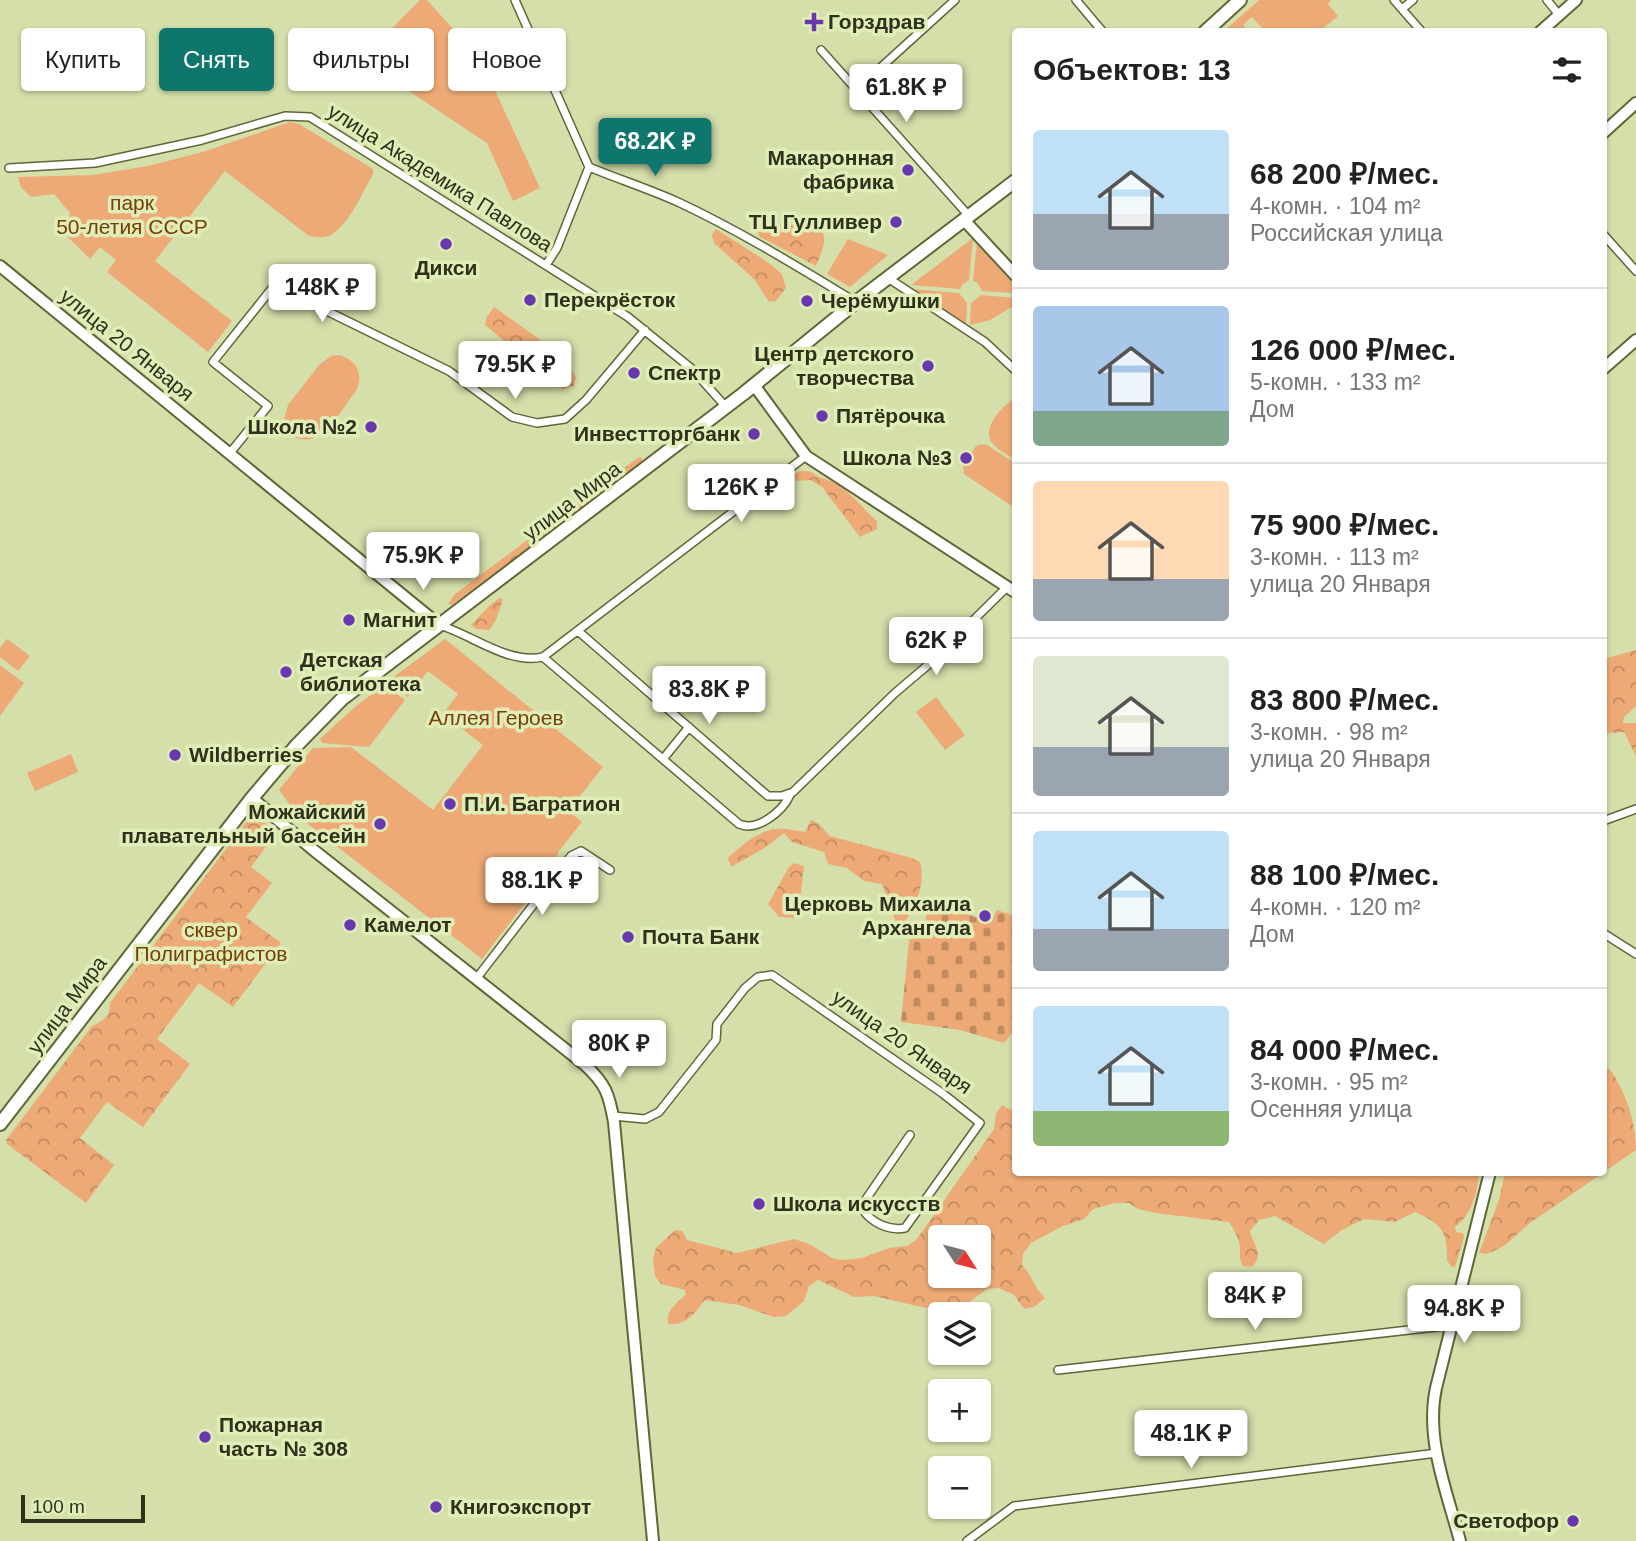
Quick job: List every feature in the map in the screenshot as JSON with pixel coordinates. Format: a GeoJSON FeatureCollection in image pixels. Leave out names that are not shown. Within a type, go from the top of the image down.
{"type":"FeatureCollection","features":[{"type":"Feature","properties":{"kind":"main road"},"geometry":{"type":"LineString","coordinates":[[1209,28],[1240,0]]}},
{"type":"Feature","properties":{"kind":"main road","name":"улица Мира"},"geometry":{"type":"LineString","coordinates":[[0,1124],[252,798],[297,745],[342,699],[726,407],[856,302],[1012,183]]}},
{"type":"Feature","properties":{"kind":"street"},"geometry":{"type":"LineString","coordinates":[[515,0],[589,167],[711,218],[856,302]]}},
{"type":"Feature","properties":{"kind":"street"},"geometry":{"type":"LineString","coordinates":[[856,89],[955,0]]}},
{"type":"Feature","properties":{"kind":"street"},"geometry":{"type":"LineString","coordinates":[[1076,0],[1100,28]]}},
{"type":"Feature","properties":{"kind":"street"},"geometry":{"type":"LineString","coordinates":[[1394,0],[1419,28]]}},
{"type":"Feature","properties":{"kind":"street"},"geometry":{"type":"LineString","coordinates":[[1402,9],[1413,0]]}},
{"type":"Feature","properties":{"kind":"street"},"geometry":{"type":"LineString","coordinates":[[1546,0],[1559,15]]}},
{"type":"Feature","properties":{"kind":"street"},"geometry":{"type":"LineString","coordinates":[[1544,28],[1576,0]]}},
{"type":"Feature","properties":{"kind":"street"},"geometry":{"type":"LineString","coordinates":[[821,50],[1012,272]]}},
{"type":"Feature","properties":{"kind":"street"},"geometry":{"type":"LineString","coordinates":[[1607,128],[1636,103]]}},
{"type":"Feature","properties":{"kind":"street","name":"улица Академика Павлова"},"geometry":{"type":"LineString","coordinates":[[9,169],[95,163],[202,140],[285,116],[299,115],[321,123],[645,330],[692,369],[726,407]]}},
{"type":"Feature","properties":{"kind":"street"},"geometry":{"type":"LineString","coordinates":[[546,265],[557,248],[589,167]]}},
{"type":"Feature","properties":{"kind":"street"},"geometry":{"type":"LineString","coordinates":[[1607,238],[1636,271]]}},
{"type":"Feature","properties":{"kind":"street","name":"улица 20 Января"},"geometry":{"type":"LineString","coordinates":[[0,266],[438,624],[502,652],[531,658],[543,657]]}},
{"type":"Feature","properties":{"kind":"street"},"geometry":{"type":"LineString","coordinates":[[888,278],[985,342],[1012,367]]}},
{"type":"Feature","properties":{"kind":"street","name":"улица 20 Января"},"geometry":{"type":"LineString","coordinates":[[230,453],[268,405],[213,362],[273,287],[278,287],[449,371],[512,416],[537,423],[565,419],[586,400],[645,330]]}},
{"type":"Feature","properties":{"kind":"street"},"geometry":{"type":"LineString","coordinates":[[1607,365],[1636,340]]}},
{"type":"Feature","properties":{"kind":"street"},"geometry":{"type":"LineString","coordinates":[[754,385],[806,456],[1011,589],[895,693],[790,794],[774,814],[746,827],[739,824],[543,657],[806,456]]}},
{"type":"Feature","properties":{"kind":"street"},"geometry":{"type":"LineString","coordinates":[[578,631],[768,796],[790,794]]}},
{"type":"Feature","properties":{"kind":"street"},"geometry":{"type":"LineString","coordinates":[[663,759],[689,727]]}},
{"type":"Feature","properties":{"kind":"street"},"geometry":{"type":"LineString","coordinates":[[252,798],[596,1075],[609,1094],[653,1541]]}},
{"type":"Feature","properties":{"kind":"street"},"geometry":{"type":"LineString","coordinates":[[1607,820],[1636,809]]}},
{"type":"Feature","properties":{"kind":"street"},"geometry":{"type":"LineString","coordinates":[[476,979],[571,856],[582,851],[610,870]]}},
{"type":"Feature","properties":{"kind":"street"},"geometry":{"type":"LineString","coordinates":[[1607,936],[1636,954]]}},
{"type":"Feature","properties":{"kind":"street","name":"улица 20 Января"},"geometry":{"type":"LineString","coordinates":[[613,1116],[645,1119],[659,1112],[716,1040],[717,1024],[745,988],[758,977],[772,975],[942,1093],[980,1123],[905,1228],[900,1230],[877,1223],[863,1210],[864,1202],[910,1135]]}},
{"type":"Feature","properties":{"kind":"street"},"geometry":{"type":"LineString","coordinates":[[1460,1541],[1437,1453],[1433,1402],[1489,1176]]}},
{"type":"Feature","properties":{"kind":"street"},"geometry":{"type":"LineString","coordinates":[[1058,1370],[1453,1325]]}},
{"type":"Feature","properties":{"kind":"street"},"geometry":{"type":"LineString","coordinates":[[967,1541],[1014,1506],[1437,1453]]}},
{"type":"Feature","properties":{"kind":"green space"},"geometry":{"type":"Polygon","coordinates":[[[420,0],[427,0],[452,28],[448,28],[448,91],[495,91],[540,188],[513,201],[487,143],[409,91],[434,91],[434,28],[392,28],[420,0]]]}},
{"type":"Feature","properties":{"kind":"green space"},"geometry":{"type":"Polygon","coordinates":[[[1259,0],[1331,0],[1328,4],[1338,16],[1324,28],[1262,28],[1252,17],[1243,25],[1246,28],[1227,28],[1259,0]]]}},
{"type":"Feature","properties":{"kind":"green space","name":"парк 50-летия СССР"},"geometry":{"type":"Polygon","coordinates":[[[290,122],[299,124],[373,169],[373,174],[344,223],[331,235],[320,237],[309,236],[225,171],[155,261],[232,321],[208,352],[107,272],[116,260],[100,247],[90,259],[61,230],[68,223],[70,213],[54,194],[31,197],[21,187],[18,177],[93,175],[148,166],[206,151],[290,122]]]}},
{"type":"Feature","properties":{"kind":"green space"},"geometry":{"type":"Polygon","coordinates":[[[765,223],[817,226],[824,240],[816,266],[760,237],[760,227],[765,223]]]}},
{"type":"Feature","properties":{"kind":"green space"},"geometry":{"type":"Polygon","coordinates":[[[716,229],[782,274],[786,288],[776,301],[769,302],[755,280],[714,243],[712,234],[716,229]]]}},
{"type":"Feature","properties":{"kind":"green space"},"geometry":{"type":"Polygon","coordinates":[[[973,238],[969,280],[960,289],[911,285],[973,238]]]}},
{"type":"Feature","properties":{"kind":"green space"},"geometry":{"type":"Polygon","coordinates":[[[848,239],[888,255],[850,287],[827,274],[848,239]]]}},
{"type":"Feature","properties":{"kind":"green space"},"geometry":{"type":"Polygon","coordinates":[[[977,242],[1012,279],[1012,293],[982,291],[977,282],[973,281],[977,242]]]}},
{"type":"Feature","properties":{"kind":"green space"},"geometry":{"type":"Polygon","coordinates":[[[911,289],[959,293],[967,303],[966,325],[911,289]]]}},
{"type":"Feature","properties":{"kind":"green space"},"geometry":{"type":"Polygon","coordinates":[[[981,295],[1012,298],[1012,307],[990,320],[970,325],[971,303],[981,295]]]}},
{"type":"Feature","properties":{"kind":"green space"},"geometry":{"type":"Polygon","coordinates":[[[494,307],[564,358],[576,377],[574,386],[562,389],[485,325],[486,318],[494,307]]]}},
{"type":"Feature","properties":{"kind":"green space"},"geometry":{"type":"Polygon","coordinates":[[[339,355],[350,360],[357,368],[359,379],[356,391],[332,423],[317,436],[301,439],[294,436],[284,420],[288,405],[319,365],[331,356],[339,355]]]}},
{"type":"Feature","properties":{"kind":"green space"},"geometry":{"type":"Polygon","coordinates":[[[1012,400],[1012,458],[992,443],[989,437],[991,424],[1012,400]]]}},
{"type":"Feature","properties":{"kind":"green space"},"geometry":{"type":"Polygon","coordinates":[[[987,445],[1012,461],[1012,506],[964,474],[963,465],[976,446],[987,445]]]}},
{"type":"Feature","properties":{"kind":"green space"},"geometry":{"type":"Polygon","coordinates":[[[639,457],[642,458],[642,463],[452,605],[448,604],[455,594],[639,457]]]}},
{"type":"Feature","properties":{"kind":"green space"},"geometry":{"type":"Polygon","coordinates":[[[800,471],[812,472],[840,486],[877,521],[877,529],[860,537],[822,487],[810,480],[793,481],[794,474],[800,471]]]}},
{"type":"Feature","properties":{"kind":"green space"},"geometry":{"type":"Polygon","coordinates":[[[500,598],[503,599],[496,620],[489,630],[476,629],[471,625],[490,605],[500,598]]]}},
{"type":"Feature","properties":{"kind":"green space"},"geometry":{"type":"Polygon","coordinates":[[[7,639],[30,656],[18,671],[0,657],[0,648],[7,639]]]}},
{"type":"Feature","properties":{"kind":"green space","name":"Аллея Героев"},"geometry":{"type":"Polygon","coordinates":[[[445,639],[603,767],[568,811],[582,822],[559,851],[552,868],[482,959],[299,817],[279,790],[313,748],[351,747],[433,810],[483,745],[443,714],[458,694],[428,671],[408,697],[388,681],[445,639]]]}},
{"type":"Feature","properties":{"kind":"green space"},"geometry":{"type":"Polygon","coordinates":[[[1636,650],[1636,706],[1624,717],[1623,723],[1636,723],[1636,756],[1624,732],[1607,735],[1607,658],[1636,650]]]}},
{"type":"Feature","properties":{"kind":"green space"},"geometry":{"type":"Polygon","coordinates":[[[0,665],[24,683],[0,716],[0,665]]]}},
{"type":"Feature","properties":{"kind":"green space"},"geometry":{"type":"Polygon","coordinates":[[[385,685],[405,700],[369,747],[322,743],[320,739],[357,705],[385,685]]]}},
{"type":"Feature","properties":{"kind":"green space"},"geometry":{"type":"Polygon","coordinates":[[[936,697],[965,735],[945,750],[916,712],[936,697]]]}},
{"type":"Feature","properties":{"kind":"green space"},"geometry":{"type":"Polygon","coordinates":[[[71,754],[78,772],[35,791],[27,773],[71,754]]]}},
{"type":"Feature","properties":{"kind":"green space","name":"сквер Полиграфистов"},"geometry":{"type":"Polygon","coordinates":[[[256,816],[277,832],[251,867],[272,883],[246,917],[281,943],[233,1007],[199,983],[157,1039],[190,1064],[143,1127],[107,1102],[80,1138],[114,1165],[86,1203],[7,1144],[6,1140],[92,1026],[105,1018],[110,1003],[250,817],[256,816]]]}},
{"type":"Feature","properties":{"kind":"green space"},"geometry":{"type":"Polygon","coordinates":[[[811,820],[830,836],[920,862],[922,878],[919,894],[903,924],[897,924],[882,884],[864,881],[847,868],[828,864],[824,852],[792,842],[784,833],[731,867],[728,858],[752,838],[774,829],[805,832],[811,820]]]}},
{"type":"Feature","properties":{"kind":"green space"},"geometry":{"type":"Polygon","coordinates":[[[794,863],[804,866],[800,901],[794,918],[779,917],[768,904],[794,863]]]}},
{"type":"Feature","properties":{"kind":"green space"},"geometry":{"type":"Polygon","coordinates":[[[930,900],[991,923],[997,910],[1012,915],[1012,1033],[1004,1043],[960,1030],[901,1022],[909,940],[922,935],[930,900]]]}},
{"type":"Feature","properties":{"kind":"green space"},"geometry":{"type":"Polygon","coordinates":[[[1609,1068],[1629,1107],[1636,1150],[1607,1170],[1609,1068]]]}},
{"type":"Feature","properties":{"kind":"green space"},"geometry":{"type":"Polygon","coordinates":[[[1002,1105],[1012,1110],[1012,1176],[1479,1176],[1469,1211],[1455,1227],[1456,1232],[1463,1233],[1464,1237],[1455,1267],[1447,1261],[1442,1230],[1415,1212],[1395,1222],[1364,1219],[1340,1231],[1324,1244],[1275,1216],[1259,1220],[1250,1231],[1258,1253],[1252,1267],[1243,1266],[1239,1240],[1229,1222],[1155,1213],[1138,1209],[1129,1203],[1115,1203],[1093,1209],[1084,1219],[1063,1226],[1031,1243],[1023,1254],[1022,1265],[1045,1298],[1034,1307],[1024,1309],[1014,1295],[999,1288],[987,1289],[969,1302],[928,1302],[926,1308],[874,1296],[854,1297],[818,1280],[809,1286],[804,1301],[786,1316],[774,1317],[739,1305],[705,1300],[685,1321],[668,1324],[670,1311],[686,1294],[685,1290],[661,1284],[655,1276],[653,1258],[656,1248],[675,1230],[682,1231],[687,1240],[737,1253],[794,1239],[809,1244],[832,1258],[842,1260],[862,1258],[889,1248],[907,1246],[917,1239],[994,1129],[996,1114],[1002,1105]]]}},
{"type":"Feature","properties":{"kind":"green space"},"geometry":{"type":"Polygon","coordinates":[[[1504,1176],[1598,1176],[1530,1223],[1504,1246],[1487,1254],[1479,1253],[1499,1200],[1504,1176]]]}},
{"type":"Feature","properties":{"kind":"place","name":"Горздрав"},"geometry":{"type":"Point","coordinates":[814,22]}},
{"type":"Feature","properties":{"kind":"place","name":"Макаронная фабрика"},"geometry":{"type":"Point","coordinates":[908,170]}},
{"type":"Feature","properties":{"kind":"place","name":"ТЦ Гулливер"},"geometry":{"type":"Point","coordinates":[896,222]}},
{"type":"Feature","properties":{"kind":"place","name":"Дикси"},"geometry":{"type":"Point","coordinates":[446,244]}},
{"type":"Feature","properties":{"kind":"place","name":"Перекрёсток"},"geometry":{"type":"Point","coordinates":[530,300]}},
{"type":"Feature","properties":{"kind":"place","name":"Черёмушки"},"geometry":{"type":"Point","coordinates":[807,301]}},
{"type":"Feature","properties":{"kind":"place","name":"Центр детского творчества"},"geometry":{"type":"Point","coordinates":[928,366]}},
{"type":"Feature","properties":{"kind":"place","name":"Спектр"},"geometry":{"type":"Point","coordinates":[634,373]}},
{"type":"Feature","properties":{"kind":"place","name":"Пятёрочка"},"geometry":{"type":"Point","coordinates":[822,416]}},
{"type":"Feature","properties":{"kind":"place","name":"Школа №2"},"geometry":{"type":"Point","coordinates":[371,427]}},
{"type":"Feature","properties":{"kind":"place","name":"Инвестторгбанк"},"geometry":{"type":"Point","coordinates":[754,434]}},
{"type":"Feature","properties":{"kind":"place","name":"Школа №3"},"geometry":{"type":"Point","coordinates":[966,458]}},
{"type":"Feature","properties":{"kind":"place","name":"Магнит"},"geometry":{"type":"Point","coordinates":[349,620]}},
{"type":"Feature","properties":{"kind":"place","name":"Детская библиотека"},"geometry":{"type":"Point","coordinates":[286,672]}},
{"type":"Feature","properties":{"kind":"place","name":"Wildberries"},"geometry":{"type":"Point","coordinates":[175,755]}},
{"type":"Feature","properties":{"kind":"place","name":"П.И. Багратион"},"geometry":{"type":"Point","coordinates":[450,804]}},
{"type":"Feature","properties":{"kind":"place","name":"Можайский плавательный бассейн"},"geometry":{"type":"Point","coordinates":[380,824]}},
{"type":"Feature","properties":{"kind":"place","name":"Церковь Михаила Архангела"},"geometry":{"type":"Point","coordinates":[985,916]}},
{"type":"Feature","properties":{"kind":"place","name":"Камелот"},"geometry":{"type":"Point","coordinates":[350,925]}},
{"type":"Feature","properties":{"kind":"place","name":"Почта Банк"},"geometry":{"type":"Point","coordinates":[628,937]}},
{"type":"Feature","properties":{"kind":"place","name":"Школа искусств"},"geometry":{"type":"Point","coordinates":[759,1204]}},
{"type":"Feature","properties":{"kind":"place","name":"Пожарная часть № 308"},"geometry":{"type":"Point","coordinates":[205,1437]}},
{"type":"Feature","properties":{"kind":"place","name":"Книгоэкспорт"},"geometry":{"type":"Point","coordinates":[436,1507]}},
{"type":"Feature","properties":{"kind":"place","name":"Светофор"},"geometry":{"type":"Point","coordinates":[1573,1521]}}]}
